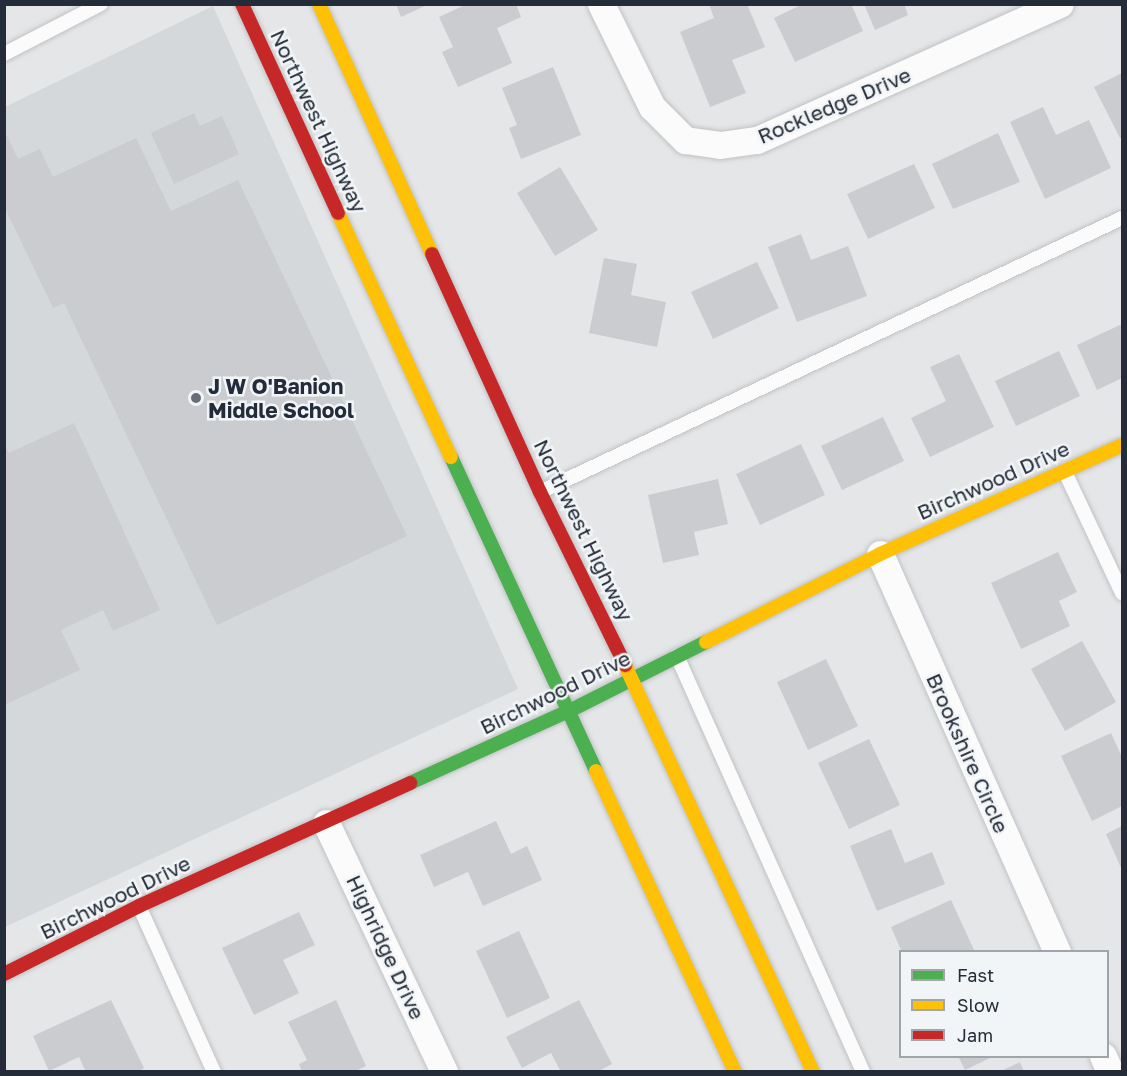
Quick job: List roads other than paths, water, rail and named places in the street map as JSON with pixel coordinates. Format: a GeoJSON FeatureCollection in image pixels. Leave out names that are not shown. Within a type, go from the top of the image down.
{"type":"FeatureCollection","features":[{"type":"Feature","properties":{"kind":"main road","name":"Northwest Highway"},"geometry":{"type":"LineString","coordinates":[[242,4],[735,1071]]}},
{"type":"Feature","properties":{"kind":"main road","name":"Northwest Highway"},"geometry":{"type":"LineString","coordinates":[[319,4],[540,492],[632,678],[813,1071]]}},
{"type":"Feature","properties":{"kind":"main road","name":"Birchwood Drive"},"geometry":{"type":"LineString","coordinates":[[4,974],[139,906],[569,711],[880,554],[1122,445]]}},
{"type":"Feature","properties":{"kind":"street","name":"Rockledge Drive"},"geometry":{"type":"LineString","coordinates":[[601,4],[652,107],[685,140],[720,145],[757,140],[1060,4]]}},
{"type":"Feature","properties":{"kind":"street","name":"Brookshire Circle"},"geometry":{"type":"LineString","coordinates":[[880,554],[1056,950]]}},
{"type":"Feature","properties":{"kind":"street","name":"Highridge Drive"},"geometry":{"type":"LineString","coordinates":[[326,823],[444,1071]]}},
{"type":"Feature","properties":{"kind":"lane"},"geometry":{"type":"LineString","coordinates":[[4,54],[101,4]]}},
{"type":"Feature","properties":{"kind":"lane"},"geometry":{"type":"LineString","coordinates":[[540,492],[1122,218]]}},
{"type":"Feature","properties":{"kind":"lane"},"geometry":{"type":"LineString","coordinates":[[1065,472],[1122,593]]}},
{"type":"Feature","properties":{"kind":"lane"},"geometry":{"type":"LineString","coordinates":[[677,656],[863,1071]]}},
{"type":"Feature","properties":{"kind":"lane"},"geometry":{"type":"LineString","coordinates":[[139,906],[214,1071]]}},
{"type":"Feature","properties":{"kind":"place","name":"J W O'Banion Middle School"},"geometry":{"type":"Point","coordinates":[196,398]}}]}
